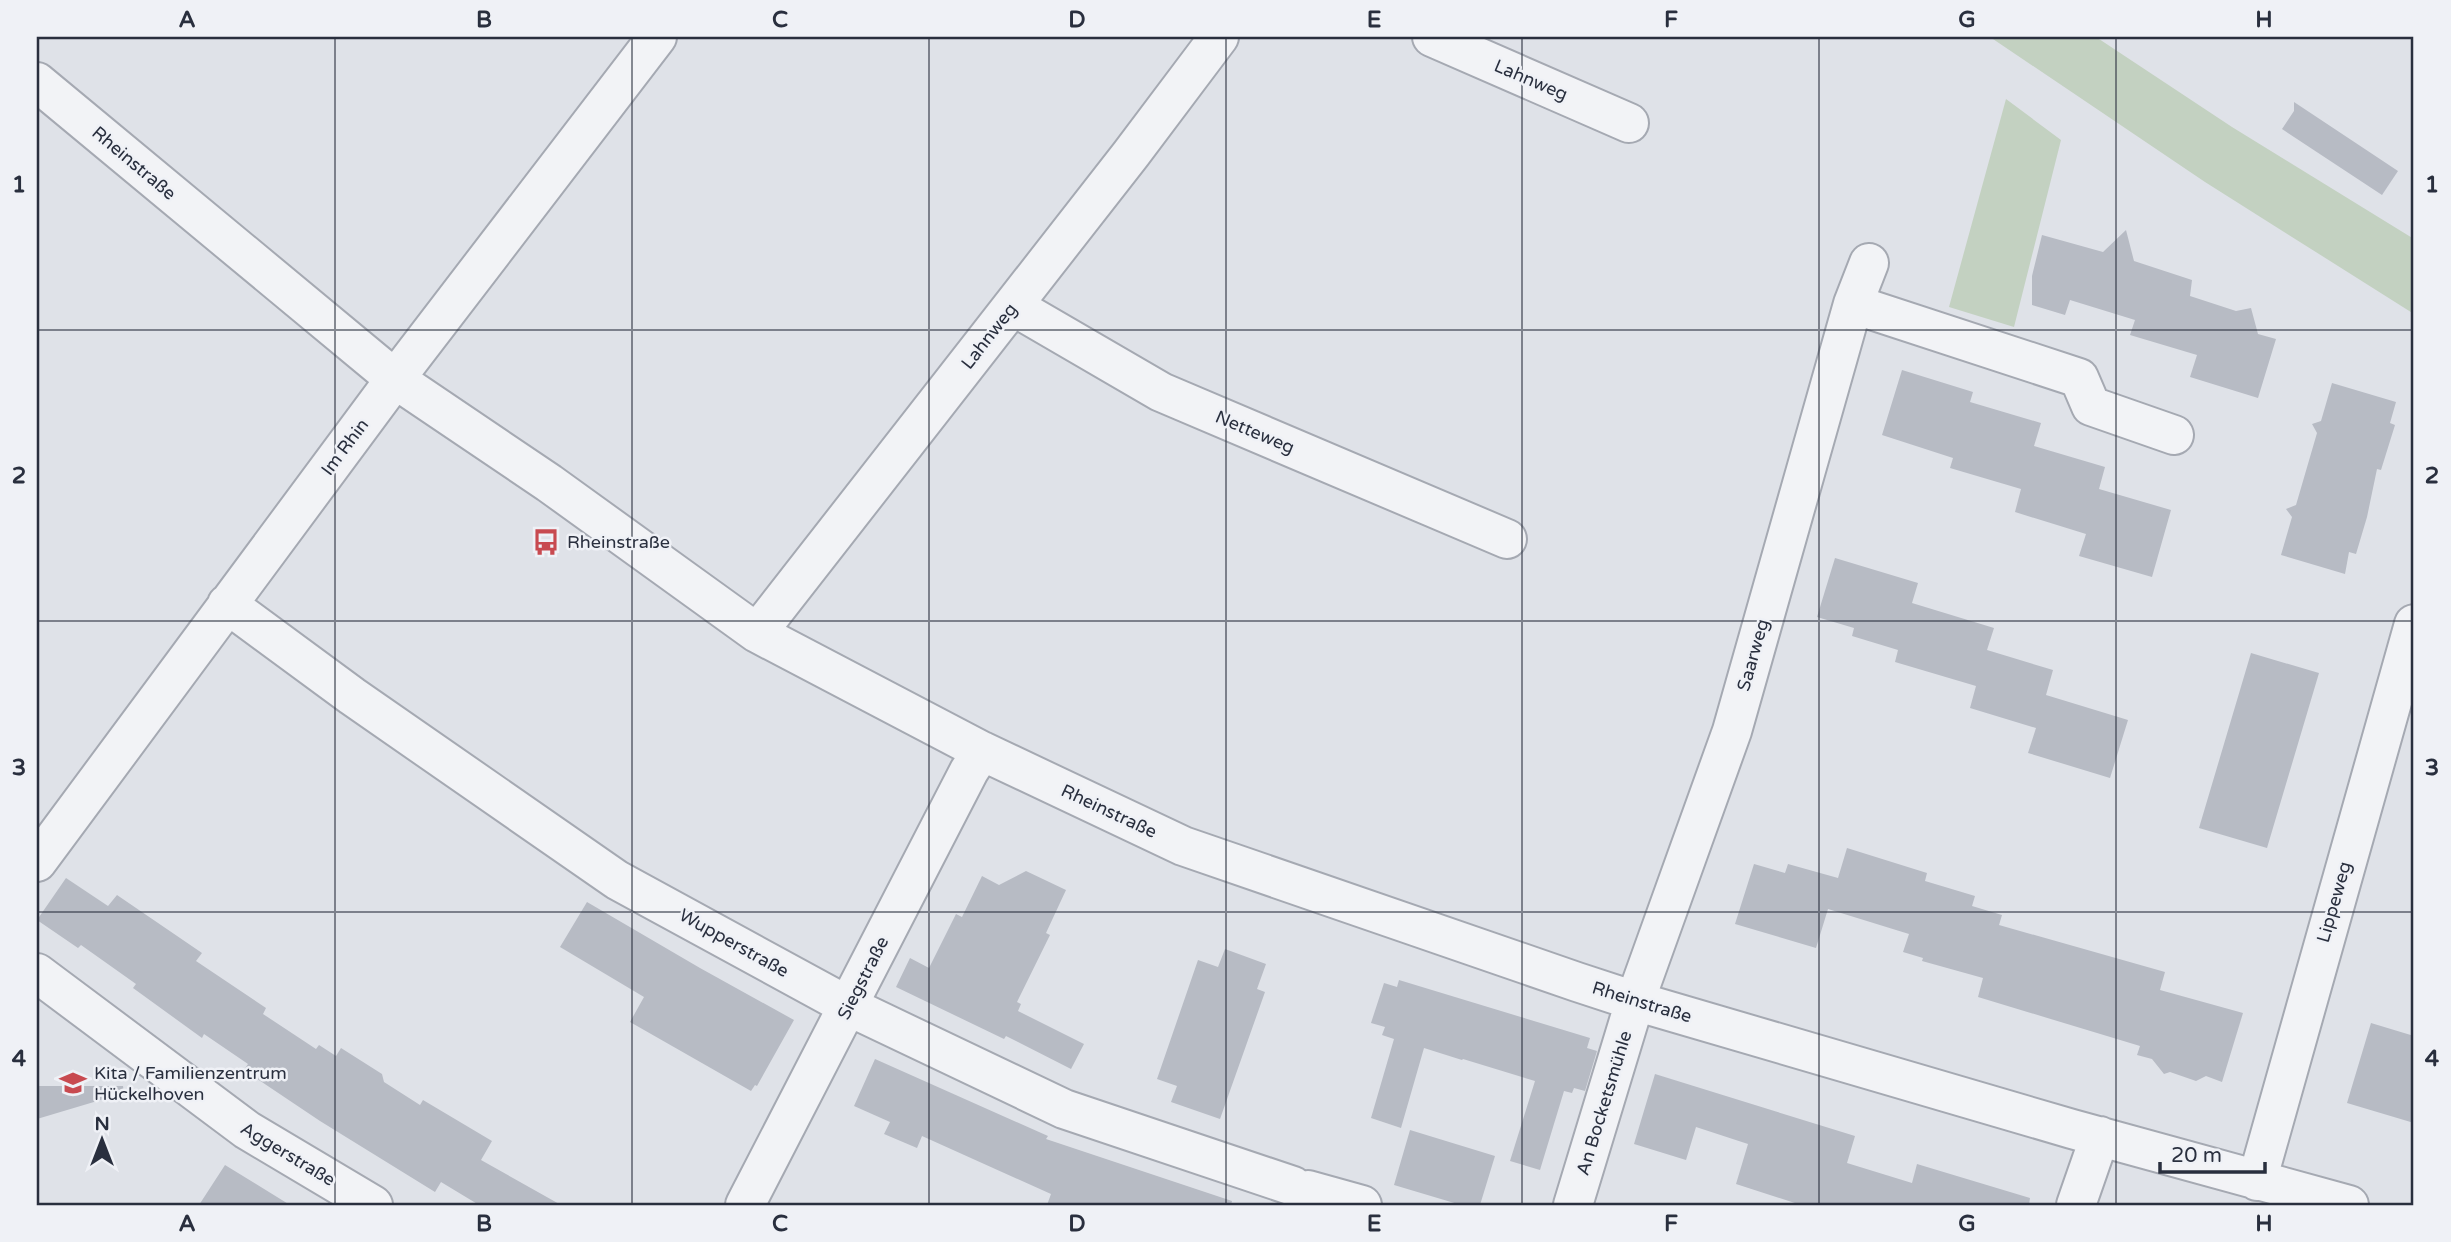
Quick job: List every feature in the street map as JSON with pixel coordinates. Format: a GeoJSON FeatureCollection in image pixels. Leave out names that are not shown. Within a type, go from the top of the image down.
{"type":"FeatureCollection","features":[{"type":"Feature","properties":{"kind":"street","name":"Im Rhin"},"geometry":{"type":"LineString","coordinates":[[37,862],[395,379],[657,37]]}},
{"type":"Feature","properties":{"kind":"street","name":"Lahnweg"},"geometry":{"type":"LineString","coordinates":[[757,633],[1219,37]]}},
{"type":"Feature","properties":{"kind":"street","name":"Lahnweg"},"geometry":{"type":"LineString","coordinates":[[1432,37],[1629,123]]}},
{"type":"Feature","properties":{"kind":"street","name":"Rheinstraße"},"geometry":{"type":"LineString","coordinates":[[37,82],[395,379],[557,489],[757,633],[982,751],[1183,846],[1635,1001],[2257,1181],[2349,1205]]}},
{"type":"Feature","properties":{"kind":"street","name":"Saarweg"},"geometry":{"type":"LineString","coordinates":[[1635,1001],[1732,731],[1853,304],[1869,263]]}},
{"type":"Feature","properties":{"kind":"street"},"geometry":{"type":"LineString","coordinates":[[1853,304],[2079,378],[2091,406],[2174,435]]}},
{"type":"Feature","properties":{"kind":"street","name":"Netteweg"},"geometry":{"type":"LineString","coordinates":[[1013,306],[1161,391],[1507,539]]}},
{"type":"Feature","properties":{"kind":"street","name":"Wupperstraße"},"geometry":{"type":"LineString","coordinates":[[227,604],[352,696],[617,880],[848,1006],[1064,1109],[1300,1188],[1362,1205]]}},
{"type":"Feature","properties":{"kind":"street","name":"Lippeweg"},"geometry":{"type":"LineString","coordinates":[[2257,1181],[2414,624]]}},
{"type":"Feature","properties":{"kind":"street","name":"Siegstraße"},"geometry":{"type":"LineString","coordinates":[[746,1205],[969,771],[982,751]]}},
{"type":"Feature","properties":{"kind":"street","name":"Aggerstraße"},"geometry":{"type":"LineString","coordinates":[[37,973],[247,1130],[373,1205]]}},
{"type":"Feature","properties":{"kind":"street","name":"An Bocketsmühle"},"geometry":{"type":"LineString","coordinates":[[1573,1205],[1635,1001]]}},
{"type":"Feature","properties":{"kind":"street"},"geometry":{"type":"LineString","coordinates":[[2076,1205],[2100,1136]]}},
{"type":"Feature","properties":{"kind":"green space"},"geometry":{"type":"Polygon","coordinates":[[[1990,37],[2096,37],[2232,127],[2414,239],[2414,314],[2205,182],[1990,37]]]}},
{"type":"Feature","properties":{"kind":"green space"},"geometry":{"type":"Polygon","coordinates":[[[2006,99],[2061,140],[2014,327],[1949,307],[2006,99]]]}},
{"type":"Feature","properties":{"kind":"building"},"geometry":{"type":"Polygon","coordinates":[[[2294,102],[2398,171],[2382,195],[2282,129],[2294,111],[2294,102]]]}},
{"type":"Feature","properties":{"kind":"building"},"geometry":{"type":"Polygon","coordinates":[[[2126,230],[2134,261],[2192,280],[2190,296],[2236,311],[2251,308],[2258,334],[2276,339],[2258,398],[2190,377],[2197,355],[2130,335],[2135,320],[2070,300],[2065,315],[2032,305],[2032,276],[2042,235],[2103,252],[2126,230]]]}},
{"type":"Feature","properties":{"kind":"building"},"geometry":{"type":"Polygon","coordinates":[[[1902,370],[1973,392],[1970,402],[2041,423],[2034,446],[2105,467],[2099,489],[2171,510],[2152,577],[2079,556],[2086,534],[2015,512],[2021,489],[1950,468],[1953,458],[1882,435],[1902,370]]]}},
{"type":"Feature","properties":{"kind":"building"},"geometry":{"type":"Polygon","coordinates":[[[2332,383],[2396,402],[2390,423],[2395,425],[2381,470],[2377,469],[2356,554],[2349,552],[2345,574],[2281,555],[2292,517],[2286,509],[2296,505],[2317,433],[2312,424],[2321,421],[2332,383]]]}},
{"type":"Feature","properties":{"kind":"building"},"geometry":{"type":"Polygon","coordinates":[[[1835,558],[1918,583],[1912,603],[1994,628],[1987,650],[2053,670],[2046,695],[2128,720],[2110,778],[2028,753],[2036,728],[1970,708],[1976,686],[1895,662],[1898,650],[1852,636],[1854,628],[1817,617],[1835,558]]]}},
{"type":"Feature","properties":{"kind":"building"},"geometry":{"type":"Polygon","coordinates":[[[2251,653],[2319,673],[2267,848],[2199,828],[2251,653]]]}},
{"type":"Feature","properties":{"kind":"building"},"geometry":{"type":"Polygon","coordinates":[[[1847,848],[1927,873],[1925,881],[1975,896],[1972,906],[2002,915],[1999,925],[2165,972],[2160,990],[2243,1013],[2222,1082],[2206,1076],[2196,1081],[2170,1072],[2164,1074],[2152,1059],[2137,1055],[2140,1046],[1978,997],[1983,978],[1922,961],[1923,958],[1903,952],[1909,934],[1828,909],[1816,948],[1735,924],[1754,864],[1785,873],[1788,864],[1838,878],[1847,848]]]}},
{"type":"Feature","properties":{"kind":"building"},"geometry":{"type":"Polygon","coordinates":[[[1026,871],[1066,890],[1046,933],[1050,935],[1017,1002],[1021,1004],[1018,1011],[1084,1044],[1071,1069],[1006,1036],[1004,1039],[896,987],[910,958],[929,968],[956,914],[962,917],[982,876],[999,885],[1026,871]]]}},
{"type":"Feature","properties":{"kind":"building"},"geometry":{"type":"Polygon","coordinates":[[[66,878],[108,906],[117,895],[202,953],[196,961],[266,1008],[263,1014],[316,1049],[319,1045],[336,1056],[341,1048],[382,1074],[384,1082],[420,1105],[423,1100],[492,1141],[481,1160],[561,1205],[479,1205],[441,1182],[435,1192],[320,1121],[244,1070],[248,1064],[204,1034],[202,1038],[133,988],[136,984],[81,945],[78,948],[37,920],[66,878]]]}},
{"type":"Feature","properties":{"kind":"building"},"geometry":{"type":"Polygon","coordinates":[[[587,902],[794,1020],[757,1086],[751,1091],[630,1022],[644,997],[560,947],[587,902]]]}},
{"type":"Feature","properties":{"kind":"building"},"geometry":{"type":"Polygon","coordinates":[[[1225,949],[1266,964],[1257,989],[1265,992],[1220,1119],[1171,1102],[1177,1086],[1157,1079],[1198,960],[1218,967],[1225,949]]]}},
{"type":"Feature","properties":{"kind":"building"},"geometry":{"type":"Polygon","coordinates":[[[1399,980],[1590,1038],[1587,1048],[1597,1051],[1585,1091],[1574,1088],[1572,1093],[1564,1091],[1540,1170],[1510,1161],[1535,1081],[1424,1048],[1401,1128],[1371,1118],[1394,1039],[1382,1035],[1385,1027],[1371,1023],[1384,983],[1397,987],[1399,980]]]}},
{"type":"Feature","properties":{"kind":"building"},"geometry":{"type":"Polygon","coordinates":[[[2371,1023],[2414,1036],[2414,1123],[2347,1103],[2371,1023]]]}},
{"type":"Feature","properties":{"kind":"building"},"geometry":{"type":"Polygon","coordinates":[[[875,1059],[1048,1136],[1046,1139],[1232,1201],[1231,1205],[1047,1205],[1051,1194],[922,1136],[917,1148],[884,1134],[890,1122],[854,1106],[875,1059]]]}},
{"type":"Feature","properties":{"kind":"building"},"geometry":{"type":"Polygon","coordinates":[[[1655,1074],[1855,1136],[1847,1163],[1912,1183],[1917,1164],[2030,1198],[2029,1205],[1801,1205],[1736,1184],[1748,1144],[1696,1127],[1686,1160],[1634,1144],[1655,1074]]]}},
{"type":"Feature","properties":{"kind":"building"},"geometry":{"type":"Polygon","coordinates":[[[37,1086],[123,1086],[124,1093],[37,1119],[37,1086]]]}},
{"type":"Feature","properties":{"kind":"building"},"geometry":{"type":"Polygon","coordinates":[[[1410,1130],[1495,1156],[1480,1205],[1461,1205],[1394,1185],[1410,1130]]]}},
{"type":"Feature","properties":{"kind":"building"},"geometry":{"type":"Polygon","coordinates":[[[225,1165],[290,1205],[199,1205],[225,1165]]]}},
{"type":"Feature","properties":{"kind":"place","name":"Rheinstraße"},"geometry":{"type":"Point","coordinates":[546,542]}},
{"type":"Feature","properties":{"kind":"place","name":"Kita / Familienzentrum Hückelhoven"},"geometry":{"type":"Point","coordinates":[73,1083]}}]}
